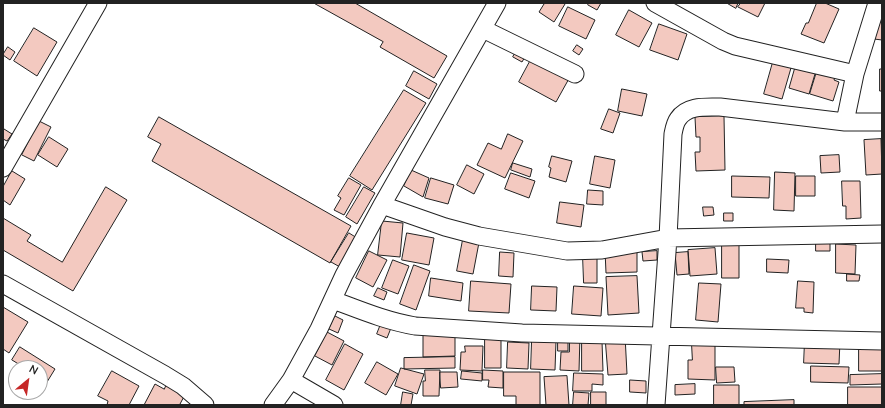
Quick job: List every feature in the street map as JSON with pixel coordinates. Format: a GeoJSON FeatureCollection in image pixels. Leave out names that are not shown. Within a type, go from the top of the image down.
{"type":"FeatureCollection","features":[{"type":"Feature","properties":{"kind":"street"},"geometry":{"type":"LineString","coordinates":[[4,165],[98,3]]}},
{"type":"Feature","properties":{"kind":"street"},"geometry":{"type":"LineString","coordinates":[[273,405],[291,380],[319,329],[332,300],[382,205],[497,3]]}},
{"type":"Feature","properties":{"kind":"street"},"geometry":{"type":"LineString","coordinates":[[655,3],[735,46],[855,74]]}},
{"type":"Feature","properties":{"kind":"street"},"geometry":{"type":"LineString","coordinates":[[845,122],[855,74],[877,21],[877,3]]}},
{"type":"Feature","properties":{"kind":"street"},"geometry":{"type":"LineString","coordinates":[[483,29],[575,74]]}},
{"type":"Feature","properties":{"kind":"street"},"geometry":{"type":"LineString","coordinates":[[656,405],[662,336],[673,134],[677,119],[685,112],[699,107],[720,107],[845,122],[882,122]]}},
{"type":"Feature","properties":{"kind":"street"},"geometry":{"type":"LineString","coordinates":[[382,205],[445,227],[479,236],[567,252],[602,250],[668,238],[882,234]]}},
{"type":"Feature","properties":{"kind":"street"},"geometry":{"type":"LineString","coordinates":[[3,284],[165,375],[183,386],[205,405]]}},
{"type":"Feature","properties":{"kind":"street"},"geometry":{"type":"LineString","coordinates":[[332,300],[381,318],[415,326],[522,333],[882,341]]}},
{"type":"Feature","properties":{"kind":"street"},"geometry":{"type":"LineString","coordinates":[[291,380],[334,405]]}},
{"type":"Feature","properties":{"kind":"building"},"geometry":{"type":"Polygon","coordinates":[[[314,3],[355,3],[447,56],[434,78],[380,47],[383,42],[314,3]]]}},
{"type":"Feature","properties":{"kind":"building"},"geometry":{"type":"Polygon","coordinates":[[[542,3],[565,4],[554,22],[539,12],[544,4],[542,3]]]}},
{"type":"Feature","properties":{"kind":"building"},"geometry":{"type":"Polygon","coordinates":[[[589,3],[601,3],[597,10],[588,5],[589,3]]]}},
{"type":"Feature","properties":{"kind":"building"},"geometry":{"type":"Polygon","coordinates":[[[727,3],[738,3],[736,8],[727,3]]]}},
{"type":"Feature","properties":{"kind":"building"},"geometry":{"type":"Polygon","coordinates":[[[741,3],[765,3],[758,17],[738,7],[741,3]]]}},
{"type":"Feature","properties":{"kind":"building"},"geometry":{"type":"Polygon","coordinates":[[[817,3],[825,3],[839,9],[824,43],[801,34],[817,3]]]}},
{"type":"Feature","properties":{"kind":"building"},"geometry":{"type":"Polygon","coordinates":[[[568,7],[595,20],[586,39],[559,26],[568,7]]]}},
{"type":"Feature","properties":{"kind":"building"},"geometry":{"type":"Polygon","coordinates":[[[629,10],[652,23],[639,47],[616,35],[629,10]]]}},
{"type":"Feature","properties":{"kind":"building"},"geometry":{"type":"Polygon","coordinates":[[[874,19],[882,19],[882,40],[874,39],[874,19]]]}},
{"type":"Feature","properties":{"kind":"building"},"geometry":{"type":"Polygon","coordinates":[[[659,24],[687,34],[678,60],[650,50],[659,24]]]}},
{"type":"Feature","properties":{"kind":"building"},"geometry":{"type":"Polygon","coordinates":[[[34,28],[57,42],[37,76],[14,61],[34,28]]]}},
{"type":"Feature","properties":{"kind":"building"},"geometry":{"type":"Polygon","coordinates":[[[521,43],[530,48],[522,62],[513,57],[521,43]]]}},
{"type":"Feature","properties":{"kind":"building"},"geometry":{"type":"Polygon","coordinates":[[[577,45],[583,49],[579,55],[573,51],[577,45]]]}},
{"type":"Feature","properties":{"kind":"building"},"geometry":{"type":"Polygon","coordinates":[[[8,47],[15,52],[10,60],[3,55],[8,47]]]}},
{"type":"Feature","properties":{"kind":"building"},"geometry":{"type":"Polygon","coordinates":[[[534,54],[571,75],[556,102],[519,82],[534,54]]]}},
{"type":"Feature","properties":{"kind":"building"},"geometry":{"type":"Polygon","coordinates":[[[775,55],[793,61],[782,99],[764,94],[775,55]]]}},
{"type":"Feature","properties":{"kind":"building"},"geometry":{"type":"Polygon","coordinates":[[[818,64],[809,94],[789,88],[795,67],[818,64]]]}},
{"type":"Feature","properties":{"kind":"building"},"geometry":{"type":"Polygon","coordinates":[[[819,65],[837,70],[834,80],[839,82],[833,101],[810,94],[819,65]]]}},
{"type":"Feature","properties":{"kind":"building"},"geometry":{"type":"Polygon","coordinates":[[[880,69],[882,69],[882,91],[880,91],[880,69]]]}},
{"type":"Feature","properties":{"kind":"building"},"geometry":{"type":"Polygon","coordinates":[[[414,71],[437,84],[429,99],[406,86],[414,71]]]}},
{"type":"Feature","properties":{"kind":"building"},"geometry":{"type":"Polygon","coordinates":[[[622,89],[647,94],[642,116],[618,111],[622,89]]]}},
{"type":"Feature","properties":{"kind":"building"},"geometry":{"type":"Polygon","coordinates":[[[404,90],[426,103],[372,190],[350,176],[404,90]]]}},
{"type":"Feature","properties":{"kind":"building"},"geometry":{"type":"Polygon","coordinates":[[[609,109],[620,113],[613,133],[601,129],[609,109]]]}},
{"type":"Feature","properties":{"kind":"building"},"geometry":{"type":"Polygon","coordinates":[[[724,116],[725,170],[696,171],[695,152],[700,152],[700,137],[696,137],[695,117],[724,116]]]}},
{"type":"Feature","properties":{"kind":"building"},"geometry":{"type":"Polygon","coordinates":[[[159,117],[351,226],[330,263],[152,161],[161,144],[148,137],[159,117]]]}},
{"type":"Feature","properties":{"kind":"building"},"geometry":{"type":"Polygon","coordinates":[[[39,121],[51,127],[34,161],[22,155],[39,121]]]}},
{"type":"Feature","properties":{"kind":"building"},"geometry":{"type":"Polygon","coordinates":[[[4,129],[12,134],[7,141],[3,139],[4,129]]]}},
{"type":"Feature","properties":{"kind":"building"},"geometry":{"type":"Polygon","coordinates":[[[508,134],[523,141],[505,178],[477,165],[488,143],[501,149],[508,134]]]}},
{"type":"Feature","properties":{"kind":"building"},"geometry":{"type":"Polygon","coordinates":[[[49,137],[68,149],[57,167],[38,155],[49,137]]]}},
{"type":"Feature","properties":{"kind":"building"},"geometry":{"type":"Polygon","coordinates":[[[881,139],[882,174],[866,175],[864,140],[881,139]]]}},
{"type":"Feature","properties":{"kind":"building"},"geometry":{"type":"Polygon","coordinates":[[[839,155],[840,172],[821,173],[820,156],[839,155]]]}},
{"type":"Feature","properties":{"kind":"building"},"geometry":{"type":"Polygon","coordinates":[[[552,156],[572,161],[566,182],[549,177],[551,168],[549,167],[552,156]]]}},
{"type":"Feature","properties":{"kind":"building"},"geometry":{"type":"Polygon","coordinates":[[[595,156],[615,160],[610,188],[590,184],[595,156]]]}},
{"type":"Feature","properties":{"kind":"building"},"geometry":{"type":"Polygon","coordinates":[[[513,163],[532,169],[530,177],[511,170],[513,163]]]}},
{"type":"Feature","properties":{"kind":"building"},"geometry":{"type":"Polygon","coordinates":[[[467,165],[484,174],[474,194],[457,185],[467,165]]]}},
{"type":"Feature","properties":{"kind":"building"},"geometry":{"type":"Polygon","coordinates":[[[411,170],[429,178],[423,197],[404,186],[411,170]]]}},
{"type":"Feature","properties":{"kind":"building"},"geometry":{"type":"Polygon","coordinates":[[[12,171],[25,179],[10,205],[3,200],[3,187],[12,171]]]}},
{"type":"Feature","properties":{"kind":"building"},"geometry":{"type":"Polygon","coordinates":[[[775,172],[795,173],[794,211],[774,210],[775,172]]]}},
{"type":"Feature","properties":{"kind":"building"},"geometry":{"type":"Polygon","coordinates":[[[511,173],[535,181],[529,198],[505,189],[511,173]]]}},
{"type":"Feature","properties":{"kind":"building"},"geometry":{"type":"Polygon","coordinates":[[[732,176],[770,177],[769,198],[732,197],[732,176]]]}},
{"type":"Feature","properties":{"kind":"building"},"geometry":{"type":"Polygon","coordinates":[[[796,176],[815,176],[815,196],[796,196],[796,176]]]}},
{"type":"Feature","properties":{"kind":"building"},"geometry":{"type":"Polygon","coordinates":[[[349,178],[361,185],[344,215],[334,210],[341,198],[338,196],[349,178]]]}},
{"type":"Feature","properties":{"kind":"building"},"geometry":{"type":"Polygon","coordinates":[[[431,178],[454,185],[448,204],[425,198],[431,178]]]}},
{"type":"Feature","properties":{"kind":"building"},"geometry":{"type":"Polygon","coordinates":[[[842,181],[860,181],[861,218],[846,219],[846,206],[843,206],[842,181]]]}},
{"type":"Feature","properties":{"kind":"building"},"geometry":{"type":"Polygon","coordinates":[[[106,187],[127,200],[73,291],[3,250],[3,218],[31,235],[27,241],[62,262],[106,187]]]}},
{"type":"Feature","properties":{"kind":"building"},"geometry":{"type":"Polygon","coordinates":[[[364,187],[375,193],[357,224],[346,217],[364,187]]]}},
{"type":"Feature","properties":{"kind":"building"},"geometry":{"type":"Polygon","coordinates":[[[588,190],[603,191],[603,205],[587,204],[588,190]]]}},
{"type":"Feature","properties":{"kind":"building"},"geometry":{"type":"Polygon","coordinates":[[[560,202],[584,205],[581,227],[557,223],[560,202]]]}},
{"type":"Feature","properties":{"kind":"building"},"geometry":{"type":"Polygon","coordinates":[[[703,207],[713,207],[714,215],[704,216],[703,207]]]}},
{"type":"Feature","properties":{"kind":"building"},"geometry":{"type":"Polygon","coordinates":[[[724,213],[733,213],[733,221],[724,221],[724,213]]]}},
{"type":"Feature","properties":{"kind":"building"},"geometry":{"type":"Polygon","coordinates":[[[382,221],[403,223],[400,257],[378,255],[382,221]]]}},
{"type":"Feature","properties":{"kind":"building"},"geometry":{"type":"Polygon","coordinates":[[[465,229],[481,232],[473,274],[457,271],[465,229]]]}},
{"type":"Feature","properties":{"kind":"building"},"geometry":{"type":"Polygon","coordinates":[[[349,233],[357,238],[340,267],[331,262],[349,233]]]}},
{"type":"Feature","properties":{"kind":"building"},"geometry":{"type":"Polygon","coordinates":[[[407,233],[434,238],[429,265],[402,260],[407,233]]]}},
{"type":"Feature","properties":{"kind":"building"},"geometry":{"type":"Polygon","coordinates":[[[816,235],[830,235],[830,251],[816,251],[816,235]]]}},
{"type":"Feature","properties":{"kind":"building"},"geometry":{"type":"Polygon","coordinates":[[[722,243],[739,243],[739,278],[722,278],[722,243]]]}},
{"type":"Feature","properties":{"kind":"building"},"geometry":{"type":"Polygon","coordinates":[[[836,244],[856,245],[855,274],[836,273],[836,244]]]}},
{"type":"Feature","properties":{"kind":"building"},"geometry":{"type":"Polygon","coordinates":[[[715,248],[717,274],[690,276],[688,250],[715,248]]]}},
{"type":"Feature","properties":{"kind":"building"},"geometry":{"type":"Polygon","coordinates":[[[637,249],[637,272],[606,273],[605,250],[637,249]]]}},
{"type":"Feature","properties":{"kind":"building"},"geometry":{"type":"Polygon","coordinates":[[[369,251],[387,260],[373,287],[356,278],[369,251]]]}},
{"type":"Feature","properties":{"kind":"building"},"geometry":{"type":"Polygon","coordinates":[[[657,251],[657,260],[643,261],[642,252],[657,251]]]}},
{"type":"Feature","properties":{"kind":"building"},"geometry":{"type":"Polygon","coordinates":[[[500,252],[514,253],[513,277],[499,276],[500,252]]]}},
{"type":"Feature","properties":{"kind":"building"},"geometry":{"type":"Polygon","coordinates":[[[688,252],[689,274],[677,275],[675,253],[688,252]]]}},
{"type":"Feature","properties":{"kind":"building"},"geometry":{"type":"Polygon","coordinates":[[[583,257],[597,257],[597,283],[584,283],[583,257]]]}},
{"type":"Feature","properties":{"kind":"building"},"geometry":{"type":"Polygon","coordinates":[[[767,259],[789,260],[788,273],[767,272],[767,259]]]}},
{"type":"Feature","properties":{"kind":"building"},"geometry":{"type":"Polygon","coordinates":[[[393,260],[409,266],[398,294],[382,288],[393,260]]]}},
{"type":"Feature","properties":{"kind":"building"},"geometry":{"type":"Polygon","coordinates":[[[414,265],[430,271],[416,310],[400,304],[414,265]]]}},
{"type":"Feature","properties":{"kind":"building"},"geometry":{"type":"Polygon","coordinates":[[[847,274],[860,275],[859,281],[847,281],[847,274]]]}},
{"type":"Feature","properties":{"kind":"building"},"geometry":{"type":"Polygon","coordinates":[[[637,276],[639,313],[608,315],[606,277],[637,276]]]}},
{"type":"Feature","properties":{"kind":"building"},"geometry":{"type":"Polygon","coordinates":[[[431,278],[463,283],[461,301],[429,296],[431,278]]]}},
{"type":"Feature","properties":{"kind":"building"},"geometry":{"type":"Polygon","coordinates":[[[471,281],[511,284],[509,313],[469,311],[471,281]]]}},
{"type":"Feature","properties":{"kind":"building"},"geometry":{"type":"Polygon","coordinates":[[[798,281],[814,282],[813,313],[804,312],[804,308],[796,308],[798,281]]]}},
{"type":"Feature","properties":{"kind":"building"},"geometry":{"type":"Polygon","coordinates":[[[699,283],[721,284],[718,322],[696,320],[699,283]]]}},
{"type":"Feature","properties":{"kind":"building"},"geometry":{"type":"Polygon","coordinates":[[[532,286],[557,287],[556,311],[531,310],[532,286]]]}},
{"type":"Feature","properties":{"kind":"building"},"geometry":{"type":"Polygon","coordinates":[[[574,286],[603,288],[601,316],[572,314],[574,286]]]}},
{"type":"Feature","properties":{"kind":"building"},"geometry":{"type":"Polygon","coordinates":[[[378,288],[387,292],[384,300],[374,296],[378,288]]]}},
{"type":"Feature","properties":{"kind":"building"},"geometry":{"type":"Polygon","coordinates":[[[3,307],[28,322],[9,353],[3,349],[3,307]]]}},
{"type":"Feature","properties":{"kind":"building"},"geometry":{"type":"Polygon","coordinates":[[[385,314],[395,318],[387,338],[377,334],[385,314]]]}},
{"type":"Feature","properties":{"kind":"building"},"geometry":{"type":"Polygon","coordinates":[[[335,316],[343,320],[338,333],[329,329],[335,316]]]}},
{"type":"Feature","properties":{"kind":"building"},"geometry":{"type":"Polygon","coordinates":[[[327,332],[344,341],[332,365],[315,356],[327,332]]]}},
{"type":"Feature","properties":{"kind":"building"},"geometry":{"type":"Polygon","coordinates":[[[455,334],[455,356],[423,357],[423,335],[455,334]]]}},
{"type":"Feature","properties":{"kind":"building"},"geometry":{"type":"Polygon","coordinates":[[[570,334],[580,335],[579,371],[560,370],[561,352],[569,352],[570,334]]]}},
{"type":"Feature","properties":{"kind":"building"},"geometry":{"type":"Polygon","coordinates":[[[625,335],[627,374],[608,375],[605,337],[625,335]]]}},
{"type":"Feature","properties":{"kind":"building"},"geometry":{"type":"Polygon","coordinates":[[[558,336],[568,336],[568,351],[558,351],[558,336]]]}},
{"type":"Feature","properties":{"kind":"building"},"geometry":{"type":"Polygon","coordinates":[[[485,338],[501,339],[501,368],[485,368],[485,338]]]}},
{"type":"Feature","properties":{"kind":"building"},"geometry":{"type":"Polygon","coordinates":[[[532,340],[556,341],[555,370],[531,369],[532,340]]]}},
{"type":"Feature","properties":{"kind":"building"},"geometry":{"type":"Polygon","coordinates":[[[805,340],[840,341],[839,364],[804,363],[805,340]]]}},
{"type":"Feature","properties":{"kind":"building"},"geometry":{"type":"Polygon","coordinates":[[[582,341],[602,341],[603,371],[582,371],[582,341]]]}},
{"type":"Feature","properties":{"kind":"building"},"geometry":{"type":"Polygon","coordinates":[[[508,342],[529,343],[528,369],[507,368],[508,342]]]}},
{"type":"Feature","properties":{"kind":"building"},"geometry":{"type":"Polygon","coordinates":[[[345,344],[363,354],[344,390],[326,380],[345,344]]]}},
{"type":"Feature","properties":{"kind":"building"},"geometry":{"type":"Polygon","coordinates":[[[692,345],[715,345],[715,380],[688,379],[688,360],[692,360],[692,345]]]}},
{"type":"Feature","properties":{"kind":"building"},"geometry":{"type":"Polygon","coordinates":[[[465,346],[483,346],[482,371],[460,370],[461,352],[465,352],[465,346]]]}},
{"type":"Feature","properties":{"kind":"building"},"geometry":{"type":"Polygon","coordinates":[[[20,347],[41,360],[12,360],[20,347]]]}},
{"type":"Feature","properties":{"kind":"building"},"geometry":{"type":"Polygon","coordinates":[[[859,347],[882,347],[882,371],[859,371],[859,347]]]}},
{"type":"Feature","properties":{"kind":"building"},"geometry":{"type":"Polygon","coordinates":[[[455,357],[455,368],[404,369],[404,358],[455,357]]]}},
{"type":"Feature","properties":{"kind":"building"},"geometry":{"type":"Polygon","coordinates":[[[377,362],[398,374],[386,395],[365,383],[377,362]]]}},
{"type":"Feature","properties":{"kind":"building"},"geometry":{"type":"Polygon","coordinates":[[[48,365],[55,369],[48,380],[48,365]]]}},
{"type":"Feature","properties":{"kind":"building"},"geometry":{"type":"Polygon","coordinates":[[[811,366],[849,367],[848,383],[811,382],[811,366]]]}},
{"type":"Feature","properties":{"kind":"building"},"geometry":{"type":"Polygon","coordinates":[[[716,367],[734,367],[735,382],[717,383],[716,367]]]}},
{"type":"Feature","properties":{"kind":"building"},"geometry":{"type":"Polygon","coordinates":[[[401,368],[424,374],[417,394],[395,386],[401,368]]]}},
{"type":"Feature","properties":{"kind":"building"},"geometry":{"type":"Polygon","coordinates":[[[425,370],[440,370],[439,396],[423,396],[425,370]]]}},
{"type":"Feature","properties":{"kind":"building"},"geometry":{"type":"Polygon","coordinates":[[[483,370],[503,371],[503,388],[488,387],[489,380],[483,380],[483,370]]]}},
{"type":"Feature","properties":{"kind":"building"},"geometry":{"type":"Polygon","coordinates":[[[112,371],[139,386],[129,405],[107,405],[108,401],[98,396],[112,371]]]}},
{"type":"Feature","properties":{"kind":"building"},"geometry":{"type":"Polygon","coordinates":[[[462,371],[482,373],[482,381],[461,379],[462,371]]]}},
{"type":"Feature","properties":{"kind":"building"},"geometry":{"type":"Polygon","coordinates":[[[440,372],[457,372],[458,387],[441,388],[440,372]]]}},
{"type":"Feature","properties":{"kind":"building"},"geometry":{"type":"Polygon","coordinates":[[[504,372],[540,372],[540,405],[516,405],[516,396],[504,396],[504,372]]]}},
{"type":"Feature","properties":{"kind":"building"},"geometry":{"type":"Polygon","coordinates":[[[574,373],[603,374],[603,385],[592,384],[592,391],[573,391],[574,373]]]}},
{"type":"Feature","properties":{"kind":"building"},"geometry":{"type":"Polygon","coordinates":[[[882,374],[882,384],[850,385],[850,375],[882,374]]]}},
{"type":"Feature","properties":{"kind":"building"},"geometry":{"type":"Polygon","coordinates":[[[567,376],[569,405],[546,405],[544,377],[567,376]]]}},
{"type":"Feature","properties":{"kind":"building"},"geometry":{"type":"Polygon","coordinates":[[[630,380],[646,381],[646,393],[630,392],[630,380]]]}},
{"type":"Feature","properties":{"kind":"building"},"geometry":{"type":"Polygon","coordinates":[[[168,381],[187,391],[180,404],[182,405],[144,405],[155,384],[164,389],[168,381]]]}},
{"type":"Feature","properties":{"kind":"building"},"geometry":{"type":"Polygon","coordinates":[[[695,384],[695,394],[675,395],[675,385],[695,384]]]}},
{"type":"Feature","properties":{"kind":"building"},"geometry":{"type":"Polygon","coordinates":[[[714,385],[739,385],[739,405],[714,405],[714,385]]]}},
{"type":"Feature","properties":{"kind":"building"},"geometry":{"type":"Polygon","coordinates":[[[848,387],[882,387],[882,405],[848,405],[848,387]]]}},
{"type":"Feature","properties":{"kind":"building"},"geometry":{"type":"Polygon","coordinates":[[[403,392],[413,394],[411,405],[401,405],[403,392]]]}},
{"type":"Feature","properties":{"kind":"building"},"geometry":{"type":"Polygon","coordinates":[[[574,392],[589,393],[588,405],[573,405],[574,392]]]}},
{"type":"Feature","properties":{"kind":"building"},"geometry":{"type":"Polygon","coordinates":[[[591,392],[606,392],[606,405],[591,405],[591,392]]]}},
{"type":"Feature","properties":{"kind":"building"},"geometry":{"type":"Polygon","coordinates":[[[794,400],[794,405],[744,405],[744,402],[794,400]]]}}]}
